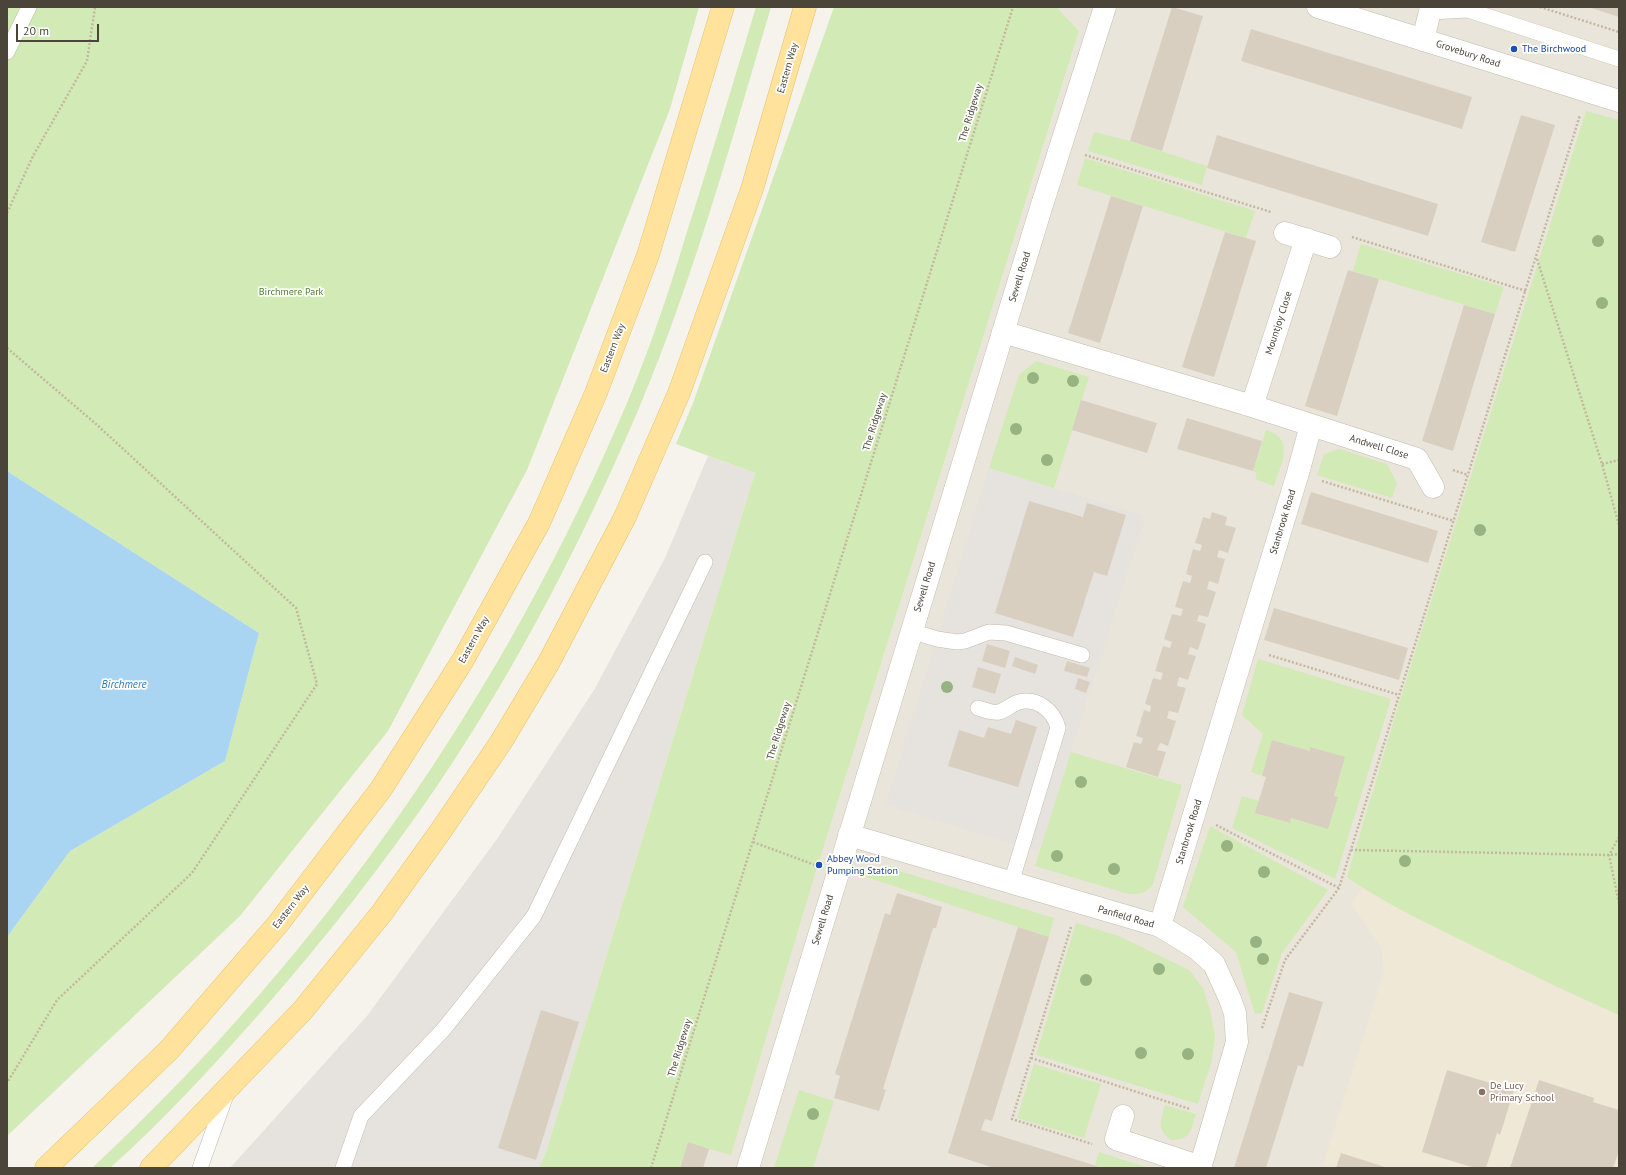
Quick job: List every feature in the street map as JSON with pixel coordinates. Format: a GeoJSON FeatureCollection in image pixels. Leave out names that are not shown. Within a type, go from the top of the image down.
{"type":"FeatureCollection","features":[{"type":"Feature","properties":{"kind":"main road","name":"Eastern Way"},"geometry":{"type":"LineString","coordinates":[[46,1168],[169,1050],[277,925],[381,789],[463,660],[539,523],[596,393],[648,255],[723,7]]}},
{"type":"Feature","properties":{"kind":"main road","name":"Eastern Way"},"geometry":{"type":"LineString","coordinates":[[151,1168],[303,1010],[381,914],[440,832],[496,748],[549,662],[625,517],[679,393],[752,189],[805,7]]}},
{"type":"Feature","properties":{"kind":"street","name":"Sewell Road"},"geometry":{"type":"LineString","coordinates":[[748,1168],[911,631],[1105,7]]}},
{"type":"Feature","properties":{"kind":"street","name":"Grovebury Road"},"geometry":{"type":"LineString","coordinates":[[1318,7],[1619,101]]}},
{"type":"Feature","properties":{"kind":"street"},"geometry":{"type":"LineString","coordinates":[[1423,40],[1431,9]]}},
{"type":"Feature","properties":{"kind":"street"},"geometry":{"type":"LineString","coordinates":[[1286,233],[1330,247]]}},
{"type":"Feature","properties":{"kind":"street","name":"Mountjoy Close"},"geometry":{"type":"LineString","coordinates":[[1252,406],[1306,239]]}},
{"type":"Feature","properties":{"kind":"street"},"geometry":{"type":"LineString","coordinates":[[1003,332],[1311,425]]}},
{"type":"Feature","properties":{"kind":"street","name":"Stanbrook Road"},"geometry":{"type":"LineString","coordinates":[[1160,926],[1298,473],[1311,425]]}},
{"type":"Feature","properties":{"kind":"street","name":"Andwell Close"},"geometry":{"type":"LineString","coordinates":[[1311,425],[1417,458],[1433,486]]}},
{"type":"Feature","properties":{"kind":"street","name":"Panfield Road"},"geometry":{"type":"LineString","coordinates":[[849,835],[1160,926],[1196,948],[1214,964],[1235,1013],[1237,1042],[1200,1167],[1116,1139]]}},
{"type":"Feature","properties":{"kind":"street"},"geometry":{"type":"LineString","coordinates":[[1116,1139],[1123,1116]]}},
{"type":"Feature","properties":{"kind":"lane"},"geometry":{"type":"LineString","coordinates":[[7,52],[29,7]]}},
{"type":"Feature","properties":{"kind":"lane"},"geometry":{"type":"LineString","coordinates":[[1431,9],[1468,10],[1619,59]]}},
{"type":"Feature","properties":{"kind":"lane"},"geometry":{"type":"LineString","coordinates":[[343,1168],[361,1116],[443,1030],[534,916],[705,562]]}},
{"type":"Feature","properties":{"kind":"lane"},"geometry":{"type":"LineString","coordinates":[[911,631],[937,639],[957,642],[965,641],[989,632],[1006,633],[1082,655]]}},
{"type":"Feature","properties":{"kind":"lane"},"geometry":{"type":"LineString","coordinates":[[978,708],[1000,712],[1017,703],[1025,701],[1034,702],[1050,711],[1056,720],[1058,728],[1010,883]]}},
{"type":"Feature","properties":{"kind":"lane"},"geometry":{"type":"LineString","coordinates":[[200,1168],[227,1090]]}},
{"type":"Feature","properties":{"kind":"path"},"geometry":{"type":"LineString","coordinates":[[7,213],[33,156],[87,61],[95,7]]}},
{"type":"Feature","properties":{"kind":"path","name":"The Ridgeway"},"geometry":{"type":"LineString","coordinates":[[651,1168],[1013,7]]}},
{"type":"Feature","properties":{"kind":"path"},"geometry":{"type":"LineString","coordinates":[[1540,7],[1619,32]]}},
{"type":"Feature","properties":{"kind":"path"},"geometry":{"type":"LineString","coordinates":[[1237,1042],[1258,1040],[1285,960],[1339,888],[1537,258],[1587,92]]}},
{"type":"Feature","properties":{"kind":"path"},"geometry":{"type":"LineString","coordinates":[[1537,258],[1602,464],[1619,524]]}},
{"type":"Feature","properties":{"kind":"path"},"geometry":{"type":"LineString","coordinates":[[7,348],[96,424],[296,608],[317,684],[192,873],[57,1000],[7,1083]]}},
{"type":"Feature","properties":{"kind":"path"},"geometry":{"type":"LineString","coordinates":[[1602,464],[1619,460]]}},
{"type":"Feature","properties":{"kind":"path"},"geometry":{"type":"LineString","coordinates":[[1298,473],[1454,521]]}},
{"type":"Feature","properties":{"kind":"path"},"geometry":{"type":"LineString","coordinates":[[1244,647],[1399,695]]}},
{"type":"Feature","properties":{"kind":"path"},"geometry":{"type":"LineString","coordinates":[[1194,814],[1339,888]]}},
{"type":"Feature","properties":{"kind":"path"},"geometry":{"type":"LineString","coordinates":[[1619,836],[1609,855],[1619,902]]}},
{"type":"Feature","properties":{"kind":"path"},"geometry":{"type":"LineString","coordinates":[[753,842],[805,862]]}},
{"type":"Feature","properties":{"kind":"path"},"geometry":{"type":"LineString","coordinates":[[1351,850],[1619,854]]}},
{"type":"Feature","properties":{"kind":"path"},"geometry":{"type":"LineString","coordinates":[[1078,903],[1012,1119],[1095,1145],[1116,1139]]}},
{"type":"Feature","properties":{"kind":"path"},"geometry":{"type":"LineString","coordinates":[[1031,1058],[1215,1117]]}},
{"type":"Feature","properties":{"kind":"shaded area"},"geometry":{"type":"Polygon","coordinates":[[[1057,7],[1619,7],[1619,1168],[680,1168],[688,1142],[731,1154],[814,878],[1079,31],[1057,7]]]}},
{"type":"Feature","properties":{"kind":"shaded area"},"geometry":{"type":"Polygon","coordinates":[[[708,456],[755,473],[546,1152],[539,1168],[230,1168],[367,1016],[497,839],[594,690],[665,558],[708,456]]]}},
{"type":"Feature","properties":{"kind":"shaded area"},"geometry":{"type":"Polygon","coordinates":[[[989,468],[1145,516],[1039,852],[886,805],[989,468]]]}},
{"type":"Feature","properties":{"kind":"shaded area","name":"De Lucy Primary School"},"geometry":{"type":"Polygon","coordinates":[[[1362,888],[1399,909],[1554,986],[1619,1015],[1619,1168],[1322,1168],[1384,971],[1381,947],[1351,904],[1362,888]]]}},
{"type":"Feature","properties":{"kind":"green space","name":"Birchmere Park"},"geometry":{"type":"Polygon","coordinates":[[[7,7],[699,7],[670,109],[527,470],[388,731],[240,916],[7,1136],[7,937],[70,851],[225,761],[259,633],[7,471],[7,7]]]}},
{"type":"Feature","properties":{"kind":"green space"},"geometry":{"type":"Polygon","coordinates":[[[756,7],[771,7],[711,209],[659,359],[618,457],[595,506],[572,554],[521,649],[466,741],[417,815],[352,902],[307,957],[225,1052],[150,1131],[110,1168],[92,1168],[177,1085],[256,999],[331,908],[400,814],[465,716],[524,615],[578,510],[644,362],[673,278],[756,7]]]}},
{"type":"Feature","properties":{"kind":"green space"},"geometry":{"type":"Polygon","coordinates":[[[834,7],[1057,7],[1079,31],[814,878],[731,1155],[688,1143],[680,1168],[539,1168],[546,1152],[755,473],[676,444],[693,403],[834,7]]]}},
{"type":"Feature","properties":{"kind":"green space"},"geometry":{"type":"Polygon","coordinates":[[[1586,111],[1619,120],[1619,1015],[1416,918],[1374,895],[1347,877],[1400,700],[1586,111]]]}},
{"type":"Feature","properties":{"kind":"green space"},"geometry":{"type":"Polygon","coordinates":[[[1094,132],[1130,141],[1207,166],[1202,185],[1088,151],[1094,132]]]}},
{"type":"Feature","properties":{"kind":"green space"},"geometry":{"type":"Polygon","coordinates":[[[1085,158],[1255,211],[1246,238],[1077,185],[1085,158]]]}},
{"type":"Feature","properties":{"kind":"green space"},"geometry":{"type":"Polygon","coordinates":[[[1361,244],[1504,287],[1495,314],[1353,271],[1361,244]]]}},
{"type":"Feature","properties":{"kind":"green space"},"geometry":{"type":"Polygon","coordinates":[[[1036,361],[1089,377],[1054,488],[989,468],[1019,375],[1036,361]]]}},
{"type":"Feature","properties":{"kind":"green space"},"geometry":{"type":"Polygon","coordinates":[[[1266,430],[1275,434],[1281,439],[1284,446],[1282,461],[1274,486],[1255,479],[1257,473],[1253,471],[1266,430]]]}},
{"type":"Feature","properties":{"kind":"green space"},"geometry":{"type":"Polygon","coordinates":[[[1339,449],[1387,464],[1397,483],[1392,498],[1317,475],[1324,454],[1339,449]]]}},
{"type":"Feature","properties":{"kind":"green space"},"geometry":{"type":"Polygon","coordinates":[[[1258,659],[1391,699],[1335,879],[1232,828],[1242,796],[1259,801],[1256,813],[1289,823],[1291,818],[1328,829],[1338,797],[1334,796],[1345,758],[1311,747],[1310,751],[1273,740],[1262,776],[1251,772],[1263,734],[1242,715],[1258,659]]]}},
{"type":"Feature","properties":{"kind":"green space"},"geometry":{"type":"Polygon","coordinates":[[[1071,752],[1182,785],[1153,884],[1144,892],[1137,894],[1125,893],[1035,866],[1071,752]]]}},
{"type":"Feature","properties":{"kind":"green space"},"geometry":{"type":"Polygon","coordinates":[[[1210,826],[1328,890],[1282,953],[1262,1013],[1255,1014],[1236,952],[1183,907],[1210,826]]]}},
{"type":"Feature","properties":{"kind":"green space"},"geometry":{"type":"Polygon","coordinates":[[[883,866],[1054,918],[1049,937],[863,876],[883,866]]]}},
{"type":"Feature","properties":{"kind":"green space"},"geometry":{"type":"Polygon","coordinates":[[[1076,923],[1119,936],[1189,970],[1203,988],[1210,1010],[1215,1035],[1212,1060],[1198,1104],[1036,1055],[1076,923]]]}},
{"type":"Feature","properties":{"kind":"green space"},"geometry":{"type":"Polygon","coordinates":[[[1034,1064],[1101,1084],[1084,1138],[1017,1118],[1034,1064]]]}},
{"type":"Feature","properties":{"kind":"green space"},"geometry":{"type":"Polygon","coordinates":[[[799,1090],[834,1101],[813,1168],[774,1168],[799,1090]]]}},
{"type":"Feature","properties":{"kind":"green space"},"geometry":{"type":"Polygon","coordinates":[[[1165,1105],[1196,1114],[1191,1130],[1182,1139],[1171,1140],[1166,1136],[1161,1128],[1162,1115],[1165,1105]]]}},
{"type":"Feature","properties":{"kind":"green space"},"geometry":{"type":"Polygon","coordinates":[[[1099,1152],[1149,1168],[1104,1168],[1095,1165],[1099,1152]]]}},
{"type":"Feature","properties":{"kind":"water","name":"Birchmere"},"geometry":{"type":"Polygon","coordinates":[[[7,471],[259,633],[225,761],[70,851],[7,937],[7,471]]]}},
{"type":"Feature","properties":{"kind":"building"},"geometry":{"type":"Polygon","coordinates":[[[1172,7],[1203,16],[1162,151],[1130,141],[1172,7]]]}},
{"type":"Feature","properties":{"kind":"building"},"geometry":{"type":"Polygon","coordinates":[[[1588,7],[1619,7],[1619,17],[1588,7]]]}},
{"type":"Feature","properties":{"kind":"building"},"geometry":{"type":"Polygon","coordinates":[[[1251,29],[1472,97],[1462,129],[1241,61],[1251,29]]]}},
{"type":"Feature","properties":{"kind":"building"},"geometry":{"type":"Polygon","coordinates":[[[1521,115],[1555,125],[1515,252],[1481,242],[1521,115]]]}},
{"type":"Feature","properties":{"kind":"building"},"geometry":{"type":"Polygon","coordinates":[[[1217,135],[1438,204],[1428,236],[1207,168],[1217,135]]]}},
{"type":"Feature","properties":{"kind":"building"},"geometry":{"type":"Polygon","coordinates":[[[1111,196],[1143,206],[1100,343],[1068,333],[1111,196]]]}},
{"type":"Feature","properties":{"kind":"building"},"geometry":{"type":"Polygon","coordinates":[[[1225,232],[1256,241],[1214,377],[1182,367],[1225,232]]]}},
{"type":"Feature","properties":{"kind":"building"},"geometry":{"type":"Polygon","coordinates":[[[1348,270],[1379,279],[1337,416],[1305,406],[1348,270]]]}},
{"type":"Feature","properties":{"kind":"building"},"geometry":{"type":"Polygon","coordinates":[[[1464,305],[1495,314],[1453,451],[1422,441],[1464,305]]]}},
{"type":"Feature","properties":{"kind":"building"},"geometry":{"type":"Polygon","coordinates":[[[1081,400],[1157,423],[1147,453],[1072,430],[1081,400]]]}},
{"type":"Feature","properties":{"kind":"building"},"geometry":{"type":"Polygon","coordinates":[[[1187,418],[1262,441],[1253,471],[1177,449],[1187,418]]]}},
{"type":"Feature","properties":{"kind":"building"},"geometry":{"type":"Polygon","coordinates":[[[1311,492],[1438,531],[1428,563],[1301,524],[1311,492]]]}},
{"type":"Feature","properties":{"kind":"building"},"geometry":{"type":"Polygon","coordinates":[[[1029,501],[1083,517],[1087,503],[1126,515],[1107,576],[1094,572],[1073,637],[995,613],[1029,501]]]}},
{"type":"Feature","properties":{"kind":"building"},"geometry":{"type":"Polygon","coordinates":[[[1212,512],[1227,517],[1225,525],[1236,528],[1228,553],[1219,550],[1217,557],[1225,559],[1218,584],[1209,581],[1207,589],[1216,592],[1208,617],[1199,615],[1197,621],[1206,624],[1198,650],[1190,647],[1188,654],[1196,656],[1188,680],[1179,677],[1177,686],[1186,688],[1178,713],[1169,711],[1167,718],[1176,721],[1168,746],[1160,743],[1157,750],[1166,752],[1158,777],[1126,767],[1134,742],[1141,744],[1143,738],[1136,736],[1144,710],[1150,712],[1151,706],[1145,704],[1153,678],[1161,680],[1163,673],[1155,671],[1163,646],[1170,648],[1172,642],[1164,639],[1172,614],[1181,616],[1183,609],[1175,607],[1183,581],[1190,583],[1192,576],[1186,574],[1193,549],[1200,551],[1202,545],[1195,543],[1203,517],[1210,519],[1212,512]]]}},
{"type":"Feature","properties":{"kind":"building"},"geometry":{"type":"Polygon","coordinates":[[[1274,608],[1408,648],[1399,680],[1264,640],[1274,608]]]}},
{"type":"Feature","properties":{"kind":"building"},"geometry":{"type":"Polygon","coordinates":[[[987,644],[1010,651],[1005,668],[982,661],[987,644]]]}},
{"type":"Feature","properties":{"kind":"building"},"geometry":{"type":"Polygon","coordinates":[[[1015,657],[1038,665],[1035,674],[1012,666],[1015,657]]]}},
{"type":"Feature","properties":{"kind":"building"},"geometry":{"type":"Polygon","coordinates":[[[1067,661],[1090,668],[1087,677],[1064,671],[1067,661]]]}},
{"type":"Feature","properties":{"kind":"building"},"geometry":{"type":"Polygon","coordinates":[[[978,667],[1001,674],[995,694],[972,687],[978,667]]]}},
{"type":"Feature","properties":{"kind":"building"},"geometry":{"type":"Polygon","coordinates":[[[1078,678],[1090,682],[1086,693],[1075,689],[1078,678]]]}},
{"type":"Feature","properties":{"kind":"building"},"geometry":{"type":"Polygon","coordinates":[[[1016,720],[1037,727],[1018,787],[948,766],[959,730],[984,738],[988,727],[1011,734],[1016,720]]]}},
{"type":"Feature","properties":{"kind":"building"},"geometry":{"type":"Polygon","coordinates":[[[1272,740],[1310,751],[1310,747],[1345,757],[1334,796],[1338,797],[1328,829],[1291,818],[1290,823],[1255,813],[1266,777],[1262,776],[1272,740]]]}},
{"type":"Feature","properties":{"kind":"building"},"geometry":{"type":"Polygon","coordinates":[[[897,893],[942,907],[936,928],[933,928],[883,1089],[886,1090],[879,1111],[834,1098],[840,1076],[835,1074],[885,913],[890,915],[897,893]]]}},
{"type":"Feature","properties":{"kind":"building"},"geometry":{"type":"Polygon","coordinates":[[[1018,927],[1049,937],[992,1121],[985,1119],[981,1130],[1103,1168],[994,1168],[948,1153],[1018,927]]]}},
{"type":"Feature","properties":{"kind":"building"},"geometry":{"type":"Polygon","coordinates":[[[1289,992],[1323,1002],[1303,1067],[1298,1065],[1266,1168],[1234,1168],[1289,992]]]}},
{"type":"Feature","properties":{"kind":"building"},"geometry":{"type":"Polygon","coordinates":[[[541,1010],[579,1022],[536,1160],[498,1148],[541,1010]]]}},
{"type":"Feature","properties":{"kind":"building"},"geometry":{"type":"Polygon","coordinates":[[[1447,1070],[1514,1090],[1500,1135],[1497,1133],[1486,1168],[1475,1168],[1422,1152],[1447,1070]]]}},
{"type":"Feature","properties":{"kind":"building"},"geometry":{"type":"Polygon","coordinates":[[[1539,1080],[1594,1098],[1593,1102],[1619,1110],[1619,1151],[1613,1168],[1510,1168],[1539,1080]]]}},
{"type":"Feature","properties":{"kind":"building"},"geometry":{"type":"Polygon","coordinates":[[[688,1142],[709,1149],[703,1168],[680,1168],[688,1142]]]}},
{"type":"Feature","properties":{"kind":"building"},"geometry":{"type":"Polygon","coordinates":[[[1341,1153],[1388,1168],[1336,1168],[1341,1153]]]}},
{"type":"Feature","properties":{"kind":"place","name":"The Birchwood"},"geometry":{"type":"Point","coordinates":[1514,49]}},
{"type":"Feature","properties":{"kind":"place","name":"Abbey Wood Pumping Station"},"geometry":{"type":"Point","coordinates":[819,865]}},
{"type":"Feature","properties":{"kind":"place","name":"De Lucy Primary School"},"geometry":{"type":"Point","coordinates":[1482,1092]}}]}
